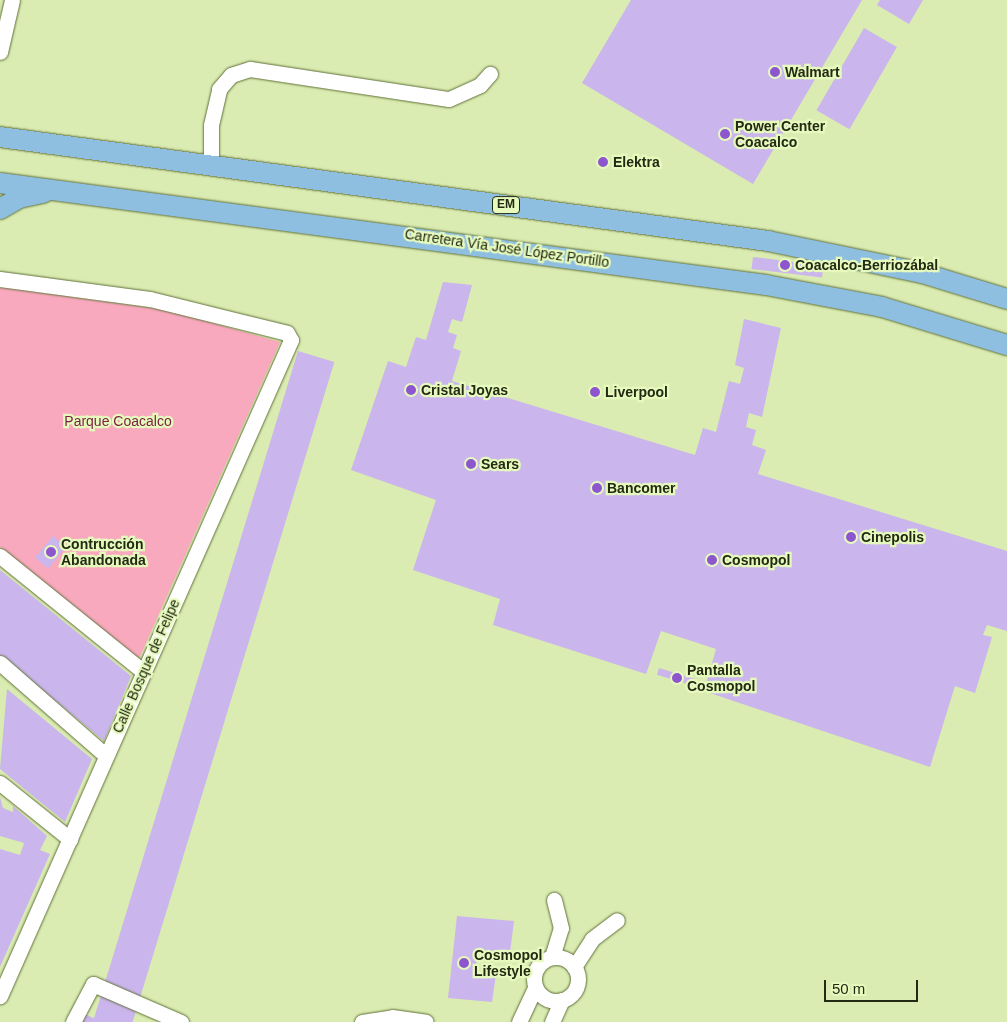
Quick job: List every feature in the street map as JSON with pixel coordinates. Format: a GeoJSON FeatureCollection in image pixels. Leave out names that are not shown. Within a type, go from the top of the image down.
{"type":"FeatureCollection","features":[{"type":"Feature","properties":{"kind":"main road","name":"EM"},"geometry":{"type":"LineString","coordinates":[[0,137],[768,241],[922,272],[1007,299]]}},
{"type":"Feature","properties":{"kind":"main road","name":"Carretera Vía José López Portillo"},"geometry":{"type":"LineString","coordinates":[[0,183],[766,285],[882,306],[1007,345]]}},
{"type":"Feature","properties":{"kind":"main road"},"geometry":{"type":"LineString","coordinates":[[0,209],[19,198],[55,191]]}},
{"type":"Feature","properties":{"kind":"street"},"geometry":{"type":"LineString","coordinates":[[0,52],[2,35],[12,0]]}},
{"type":"Feature","properties":{"kind":"street"},"geometry":{"type":"LineString","coordinates":[[211,166],[211,124],[219,90],[231,75],[250,69],[449,99],[480,85],[490,74]]}},
{"type":"Feature","properties":{"kind":"street","name":"Calle Bosque de Felipe"},"geometry":{"type":"LineString","coordinates":[[0,279],[150,299],[290,336],[0,996]]}},
{"type":"Feature","properties":{"kind":"street"},"geometry":{"type":"LineString","coordinates":[[0,556],[144,672]]}},
{"type":"Feature","properties":{"kind":"street"},"geometry":{"type":"LineString","coordinates":[[1,669],[105,755]]}},
{"type":"Feature","properties":{"kind":"street"},"geometry":{"type":"LineString","coordinates":[[0,783],[70,839]]}},
{"type":"Feature","properties":{"kind":"street"},"geometry":{"type":"LineString","coordinates":[[552,957],[561,928],[554,900]]}},
{"type":"Feature","properties":{"kind":"street"},"geometry":{"type":"LineString","coordinates":[[552,1022],[562,1000],[576,989],[574,967],[592,939],[617,920]]}},
{"type":"Feature","properties":{"kind":"street"},"geometry":{"type":"LineString","coordinates":[[519,1022],[535,987],[537,966],[552,957],[563,958],[574,967]]}},
{"type":"Feature","properties":{"kind":"street"},"geometry":{"type":"LineString","coordinates":[[73,1022],[92,984],[181,1022]]}},
{"type":"Feature","properties":{"kind":"street"},"geometry":{"type":"LineString","coordinates":[[535,987],[544,998],[562,1000]]}},
{"type":"Feature","properties":{"kind":"street"},"geometry":{"type":"LineString","coordinates":[[362,1022],[392,1017],[426,1022]]}},
{"type":"Feature","properties":{"kind":"green space","name":"Parque Coacalco"},"geometry":{"type":"Polygon","coordinates":[[[0,287],[166,310],[280,342],[139,659],[0,547],[0,287]]]}},
{"type":"Feature","properties":{"kind":"building","name":"Power Center Coacalco"},"geometry":{"type":"Polygon","coordinates":[[[631,0],[862,0],[753,184],[582,83],[631,0]]]}},
{"type":"Feature","properties":{"kind":"building"},"geometry":{"type":"Polygon","coordinates":[[[880,0],[923,0],[909,24],[877,5],[880,0]]]}},
{"type":"Feature","properties":{"kind":"building"},"geometry":{"type":"Polygon","coordinates":[[[864,28],[897,47],[849,129],[816,110],[864,28]]]}},
{"type":"Feature","properties":{"kind":"building"},"geometry":{"type":"Polygon","coordinates":[[[753,257],[823,266],[822,278],[752,269],[753,257]]]}},
{"type":"Feature","properties":{"kind":"building","name":"Cosmopol"},"geometry":{"type":"Polygon","coordinates":[[[443,282],[472,285],[462,322],[452,319],[448,332],[457,335],[453,348],[461,351],[452,381],[695,455],[703,428],[716,432],[729,381],[740,384],[744,368],[735,365],[744,319],[781,328],[762,417],[749,413],[746,427],[756,430],[752,445],[766,450],[758,474],[1007,551],[1007,631],[987,625],[983,635],[992,637],[975,693],[955,686],[930,767],[704,691],[716,649],[661,631],[646,674],[493,625],[500,599],[413,570],[436,500],[351,470],[388,361],[406,367],[416,337],[426,340],[443,282]]]}},
{"type":"Feature","properties":{"kind":"building"},"geometry":{"type":"Polygon","coordinates":[[[298,351],[334,362],[133,1022],[93,1022],[298,351]]]}},
{"type":"Feature","properties":{"kind":"building","name":"Contrucción Abandonada"},"geometry":{"type":"Polygon","coordinates":[[[53,536],[66,547],[48,568],[35,557],[53,536]]]}},
{"type":"Feature","properties":{"kind":"building"},"geometry":{"type":"Polygon","coordinates":[[[0,570],[131,676],[104,741],[0,655],[0,570]]]}},
{"type":"Feature","properties":{"kind":"building"},"geometry":{"type":"Polygon","coordinates":[[[659,668],[695,679],[693,686],[657,675],[659,668]]]}},
{"type":"Feature","properties":{"kind":"building"},"geometry":{"type":"Polygon","coordinates":[[[7,689],[92,759],[65,822],[0,769],[7,689]]]}},
{"type":"Feature","properties":{"kind":"building"},"geometry":{"type":"Polygon","coordinates":[[[0,797],[3,808],[13,812],[13,806],[47,836],[40,850],[50,854],[0,967],[0,849],[20,855],[24,843],[0,836],[0,797]]]}},
{"type":"Feature","properties":{"kind":"building","name":"Cosmopol Lifestyle"},"geometry":{"type":"Polygon","coordinates":[[[457,916],[514,921],[510,952],[478,951],[475,974],[496,975],[492,1002],[448,998],[457,916]]]}},
{"type":"Feature","properties":{"kind":"building"},"geometry":{"type":"Polygon","coordinates":[[[85,1014],[101,1022],[81,1022],[85,1014]]]}},
{"type":"Feature","properties":{"kind":"place","name":"Walmart"},"geometry":{"type":"Point","coordinates":[775,72]}},
{"type":"Feature","properties":{"kind":"place","name":"Power Center Coacalco"},"geometry":{"type":"Point","coordinates":[725,134]}},
{"type":"Feature","properties":{"kind":"place","name":"Elektra"},"geometry":{"type":"Point","coordinates":[603,162]}},
{"type":"Feature","properties":{"kind":"place","name":"Coacalco-Berriozábal"},"geometry":{"type":"Point","coordinates":[785,265]}},
{"type":"Feature","properties":{"kind":"place","name":"Cristal Joyas"},"geometry":{"type":"Point","coordinates":[411,390]}},
{"type":"Feature","properties":{"kind":"place","name":"Liverpool"},"geometry":{"type":"Point","coordinates":[595,392]}},
{"type":"Feature","properties":{"kind":"place","name":"Sears"},"geometry":{"type":"Point","coordinates":[471,464]}},
{"type":"Feature","properties":{"kind":"place","name":"Bancomer"},"geometry":{"type":"Point","coordinates":[597,488]}},
{"type":"Feature","properties":{"kind":"place","name":"Cinepolis"},"geometry":{"type":"Point","coordinates":[851,537]}},
{"type":"Feature","properties":{"kind":"place","name":"Contrucción Abandonada"},"geometry":{"type":"Point","coordinates":[51,552]}},
{"type":"Feature","properties":{"kind":"place","name":"Cosmopol"},"geometry":{"type":"Point","coordinates":[712,560]}},
{"type":"Feature","properties":{"kind":"place","name":"Pantalla Cosmopol"},"geometry":{"type":"Point","coordinates":[677,678]}},
{"type":"Feature","properties":{"kind":"place","name":"Cosmopol Lifestyle"},"geometry":{"type":"Point","coordinates":[464,963]}}]}
